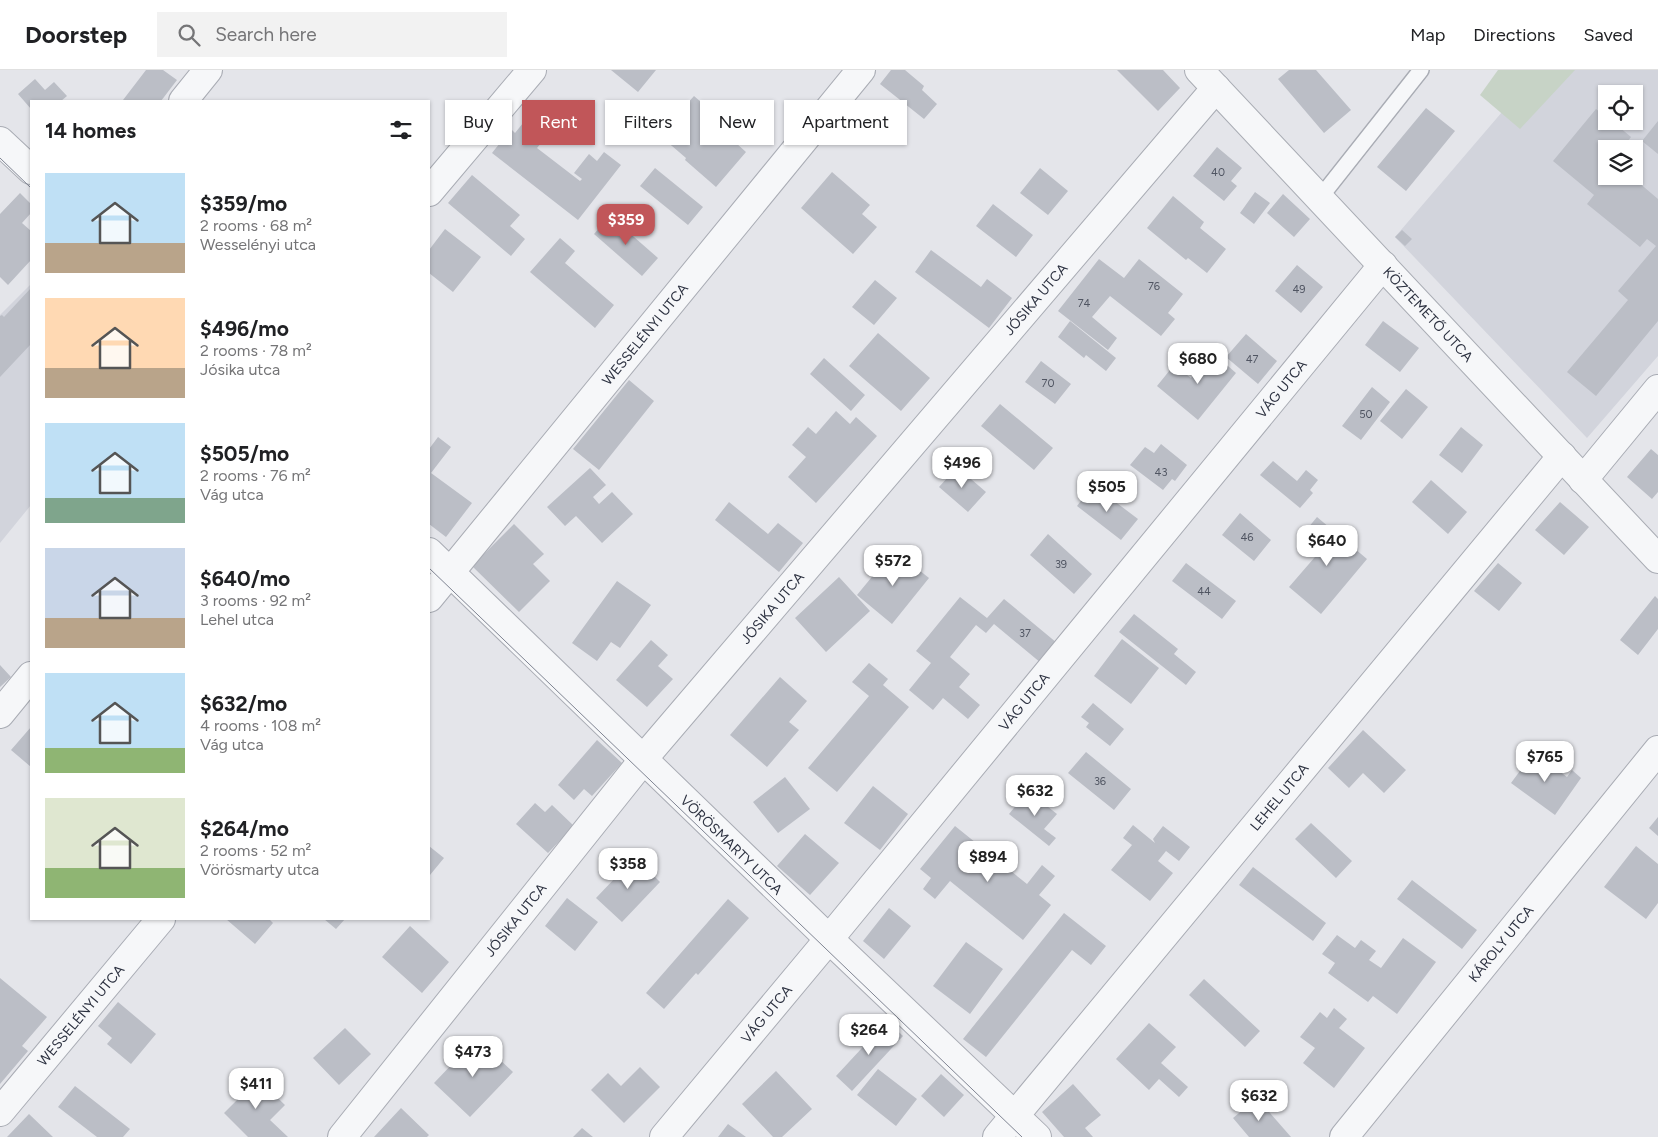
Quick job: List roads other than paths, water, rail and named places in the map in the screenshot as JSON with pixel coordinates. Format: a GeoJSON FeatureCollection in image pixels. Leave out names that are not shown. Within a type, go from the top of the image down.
{"type":"FeatureCollection","features":[{"type":"Feature","properties":{"kind":"street"},"geometry":{"type":"LineString","coordinates":[[184,100],[208,70]]}},
{"type":"Feature","properties":{"kind":"street"},"geometry":{"type":"LineString","coordinates":[[430,191],[532,70]]}},
{"type":"Feature","properties":{"kind":"street","name":"WESSELÉNYI UTCA"},"geometry":{"type":"LineString","coordinates":[[430,597],[861,70]]}},
{"type":"Feature","properties":{"kind":"street","name":"KÖZTEMETŐ UTCA"},"geometry":{"type":"LineString","coordinates":[[1208,79],[1658,559]]}},
{"type":"Feature","properties":{"kind":"street","name":"JÓSIKA UTCA"},"geometry":{"type":"LineString","coordinates":[[342,1137],[643,759],[1208,79]]}},
{"type":"Feature","properties":{"kind":"street"},"geometry":{"type":"LineString","coordinates":[[0,141],[30,169]]}},
{"type":"Feature","properties":{"kind":"street","name":"VÁG UTCA"},"geometry":{"type":"LineString","coordinates":[[664,1137],[1383,265]]}},
{"type":"Feature","properties":{"kind":"street"},"geometry":{"type":"LineString","coordinates":[[1583,480],[1658,389]]}},
{"type":"Feature","properties":{"kind":"street","name":"LEHEL UTCA"},"geometry":{"type":"LineString","coordinates":[[997,1137],[1562,456]]}},
{"type":"Feature","properties":{"kind":"street","name":"VÖRÖSMARTY UTCA"},"geometry":{"type":"LineString","coordinates":[[430,553],[829,939],[1037,1137]]}},
{"type":"Feature","properties":{"kind":"street"},"geometry":{"type":"LineString","coordinates":[[0,714],[30,677]]}},
{"type":"Feature","properties":{"kind":"street","name":"KÁROLY UTCA"},"geometry":{"type":"LineString","coordinates":[[1344,1137],[1658,750]]}},
{"type":"Feature","properties":{"kind":"street","name":"WESSELÉNYI UTCA"},"geometry":{"type":"LineString","coordinates":[[0,1112],[160,920]]}},
{"type":"Feature","properties":{"kind":"lane"},"geometry":{"type":"LineString","coordinates":[[1319,199],[1421,70]]}},
{"type":"Feature","properties":{"kind":"tram line"},"geometry":{"type":"LineString","coordinates":[[0,158],[30,187]]}},
{"type":"Feature","properties":{"kind":"tram line"},"geometry":{"type":"LineString","coordinates":[[430,569],[1022,1137]]}}]}
